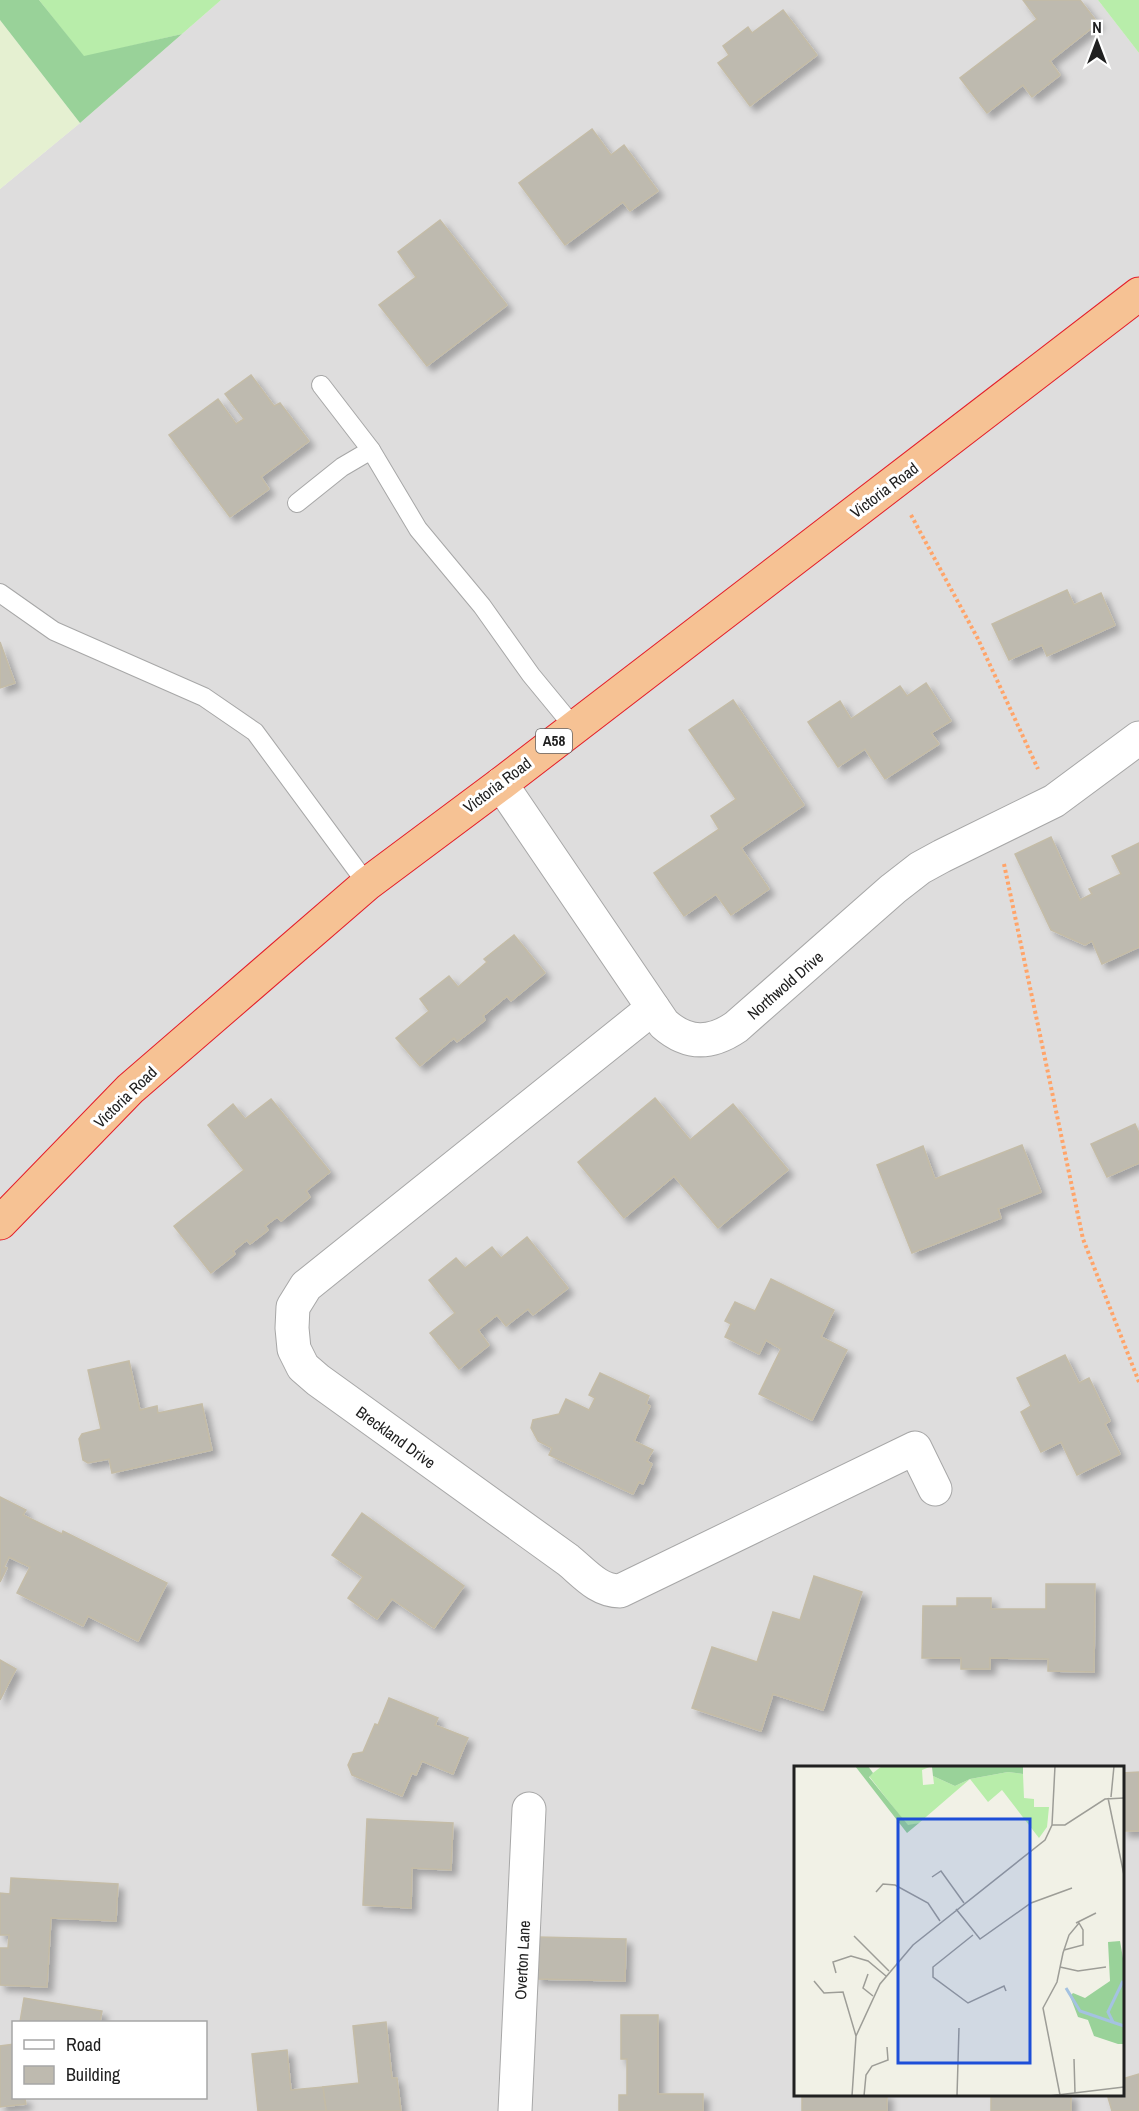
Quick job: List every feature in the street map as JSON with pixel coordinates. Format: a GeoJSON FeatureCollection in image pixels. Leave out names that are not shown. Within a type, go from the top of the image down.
{"type":"FeatureCollection","features":[{"type":"Feature","properties":{"kind":"highway","name":"Victoria Road"},"geometry":{"type":"LineString","coordinates":[[0,1223],[130,1089],[366,884],[501,784],[573,726],[1139,294]]}},
{"type":"Feature","properties":{"kind":"street","name":"Northwold Drive"},"geometry":{"type":"LineString","coordinates":[[501,784],[664,1024],[675,1034],[689,1039],[710,1040],[725,1035],[736,1027],[911,875],[996,828],[1054,801],[1139,738]]}},
{"type":"Feature","properties":{"kind":"street","name":"Breckland Drive"},"geometry":{"type":"LineString","coordinates":[[653,1008],[306,1286],[293,1307],[292,1328],[294,1349],[303,1367],[568,1560],[601,1588],[610,1591],[620,1591],[915,1448],[936,1489]]}},
{"type":"Feature","properties":{"kind":"street","name":"Overton Lane"},"geometry":{"type":"LineString","coordinates":[[515,2111],[529,1809]]}},
{"type":"Feature","properties":{"kind":"lane"},"geometry":{"type":"LineString","coordinates":[[321,386],[371,450],[418,529],[482,606],[531,675],[573,726]]}},
{"type":"Feature","properties":{"kind":"lane"},"geometry":{"type":"LineString","coordinates":[[297,503],[342,467],[371,450]]}},
{"type":"Feature","properties":{"kind":"lane"},"geometry":{"type":"LineString","coordinates":[[0,592],[54,631],[204,697],[255,732],[366,884]]}},
{"type":"Feature","properties":{"kind":"path"},"geometry":{"type":"LineString","coordinates":[[894,483],[978,639],[1054,801]]}},
{"type":"Feature","properties":{"kind":"path"},"geometry":{"type":"LineString","coordinates":[[996,828],[1083,1239],[1139,1382]]}},
{"type":"Feature","properties":{"kind":"shaded area"},"geometry":{"type":"Polygon","coordinates":[[[221,0],[1098,0],[1139,53],[1139,2111],[0,2111],[0,189],[80,123],[221,0]]]}},
{"type":"Feature","properties":{"kind":"green space"},"geometry":{"type":"Polygon","coordinates":[[[0,0],[39,0],[84,56],[182,34],[80,123],[0,20],[0,0]]]}},
{"type":"Feature","properties":{"kind":"green space"},"geometry":{"type":"Polygon","coordinates":[[[39,0],[221,0],[182,34],[84,57],[39,0]]]}},
{"type":"Feature","properties":{"kind":"green space"},"geometry":{"type":"Polygon","coordinates":[[[1098,0],[1139,0],[1139,53],[1098,0]]]}},
{"type":"Feature","properties":{"kind":"green space"},"geometry":{"type":"Polygon","coordinates":[[[0,20],[80,123],[0,189],[0,20]]]}},
{"type":"Feature","properties":{"kind":"building"},"geometry":{"type":"Polygon","coordinates":[[[1023,0],[1080,0],[1098,23],[1050,61],[1060,75],[1032,97],[1023,85],[987,113],[960,78],[1037,19],[1023,0]]]}},
{"type":"Feature","properties":{"kind":"building"},"geometry":{"type":"Polygon","coordinates":[[[783,10],[817,55],[750,106],[718,63],[729,55],[723,46],[748,27],[752,33],[783,10]]]}},
{"type":"Feature","properties":{"kind":"building"},"geometry":{"type":"Polygon","coordinates":[[[592,129],[611,155],[624,145],[658,191],[630,211],[623,202],[565,245],[519,183],[592,129]]]}},
{"type":"Feature","properties":{"kind":"building"},"geometry":{"type":"Polygon","coordinates":[[[440,220],[507,305],[427,366],[379,305],[416,277],[398,252],[440,220]]]}},
{"type":"Feature","properties":{"kind":"building"},"geometry":{"type":"Polygon","coordinates":[[[251,375],[274,406],[280,403],[309,441],[261,477],[269,489],[230,517],[169,435],[218,399],[236,424],[244,419],[225,394],[251,375]]]}},
{"type":"Feature","properties":{"kind":"building"},"geometry":{"type":"Polygon","coordinates":[[[1067,590],[1074,605],[1101,593],[1115,625],[1047,656],[1042,645],[1009,660],[992,624],[1067,590]]]}},
{"type":"Feature","properties":{"kind":"building"},"geometry":{"type":"Polygon","coordinates":[[[0,642],[15,683],[0,688],[0,642]]]}},
{"type":"Feature","properties":{"kind":"building"},"geometry":{"type":"Polygon","coordinates":[[[926,683],[951,721],[931,733],[939,744],[885,779],[865,749],[838,767],[808,722],[840,701],[851,719],[900,686],[907,696],[926,683]]]}},
{"type":"Feature","properties":{"kind":"building"},"geometry":{"type":"Polygon","coordinates":[[[733,700],[804,805],[741,848],[769,889],[731,915],[716,894],[684,916],[654,873],[719,829],[711,816],[736,799],[689,730],[733,700]]]}},
{"type":"Feature","properties":{"kind":"building"},"geometry":{"type":"Polygon","coordinates":[[[1051,837],[1080,900],[1092,894],[1089,889],[1121,874],[1112,856],[1139,843],[1139,947],[1102,964],[1092,941],[1085,945],[1051,930],[1015,854],[1051,837]]]}},
{"type":"Feature","properties":{"kind":"building"},"geometry":{"type":"Polygon","coordinates":[[[514,935],[545,973],[511,1001],[507,996],[483,1016],[485,1020],[457,1042],[454,1038],[420,1066],[396,1038],[429,1011],[420,999],[449,976],[458,987],[487,962],[484,959],[514,935]]]}},
{"type":"Feature","properties":{"kind":"building"},"geometry":{"type":"Polygon","coordinates":[[[655,1098],[690,1140],[733,1104],[788,1170],[718,1228],[674,1176],[624,1218],[578,1162],[655,1098]]]}},
{"type":"Feature","properties":{"kind":"building"},"geometry":{"type":"Polygon","coordinates":[[[271,1099],[330,1172],[306,1191],[310,1197],[281,1221],[277,1217],[265,1226],[268,1230],[250,1244],[247,1240],[233,1251],[235,1254],[211,1273],[174,1226],[244,1170],[208,1125],[233,1104],[245,1119],[271,1099]]]}},
{"type":"Feature","properties":{"kind":"building"},"geometry":{"type":"Polygon","coordinates":[[[1135,1124],[1139,1133],[1139,1163],[1107,1177],[1091,1144],[1135,1124]]]}},
{"type":"Feature","properties":{"kind":"building"},"geometry":{"type":"Polygon","coordinates":[[[1022,1145],[1041,1192],[998,1209],[1001,1218],[912,1253],[877,1165],[923,1146],[935,1179],[1022,1145]]]}},
{"type":"Feature","properties":{"kind":"building"},"geometry":{"type":"Polygon","coordinates":[[[527,1237],[568,1288],[533,1315],[528,1309],[506,1326],[497,1315],[478,1330],[489,1345],[459,1369],[430,1333],[455,1313],[429,1280],[456,1258],[465,1268],[492,1247],[501,1258],[527,1237]]]}},
{"type":"Feature","properties":{"kind":"building"},"geometry":{"type":"Polygon","coordinates":[[[771,1279],[834,1310],[821,1337],[847,1350],[812,1420],[759,1394],[781,1349],[766,1340],[759,1354],[725,1337],[731,1324],[725,1321],[735,1302],[755,1311],[771,1279]]]}},
{"type":"Feature","properties":{"kind":"building"},"geometry":{"type":"Polygon","coordinates":[[[1065,1355],[1079,1383],[1089,1378],[1110,1421],[1105,1424],[1120,1454],[1077,1475],[1061,1442],[1041,1452],[1021,1412],[1031,1406],[1017,1378],[1065,1355]]]}},
{"type":"Feature","properties":{"kind":"building"},"geometry":{"type":"Polygon","coordinates":[[[129,1361],[140,1410],[157,1406],[158,1413],[202,1404],[212,1450],[112,1473],[109,1459],[88,1463],[83,1460],[79,1439],[82,1434],[101,1429],[88,1370],[129,1361]]]}},
{"type":"Feature","properties":{"kind":"building"},"geometry":{"type":"Polygon","coordinates":[[[600,1373],[649,1396],[646,1404],[650,1406],[634,1441],[653,1450],[647,1461],[652,1464],[643,1484],[639,1482],[633,1494],[549,1455],[552,1448],[538,1441],[531,1428],[533,1420],[559,1414],[566,1399],[589,1410],[595,1398],[589,1395],[600,1373]]]}},
{"type":"Feature","properties":{"kind":"building"},"geometry":{"type":"Polygon","coordinates":[[[0,1497],[26,1510],[23,1515],[62,1534],[63,1531],[167,1583],[138,1641],[88,1616],[83,1626],[17,1593],[30,1567],[9,1557],[4,1567],[7,1568],[0,1582],[0,1497]]]}},
{"type":"Feature","properties":{"kind":"building"},"geometry":{"type":"Polygon","coordinates":[[[362,1513],[464,1586],[434,1628],[392,1599],[377,1619],[348,1598],[363,1577],[332,1555],[362,1513]]]}},
{"type":"Feature","properties":{"kind":"building"},"geometry":{"type":"Polygon","coordinates":[[[814,1576],[862,1592],[823,1710],[773,1694],[761,1731],[692,1708],[712,1647],[757,1662],[773,1612],[800,1620],[814,1576]]]}},
{"type":"Feature","properties":{"kind":"building"},"geometry":{"type":"Polygon","coordinates":[[[1046,1584],[1095,1584],[1094,1672],[1048,1671],[1048,1659],[990,1658],[990,1669],[961,1669],[961,1658],[922,1658],[923,1606],[957,1606],[957,1598],[991,1598],[991,1609],[1046,1609],[1046,1584]]]}},
{"type":"Feature","properties":{"kind":"building"},"geometry":{"type":"Polygon","coordinates":[[[0,1660],[16,1669],[0,1700],[0,1660]]]}},
{"type":"Feature","properties":{"kind":"building"},"geometry":{"type":"Polygon","coordinates":[[[389,1698],[438,1718],[435,1725],[468,1738],[453,1774],[422,1761],[416,1775],[412,1773],[402,1796],[352,1775],[348,1765],[353,1754],[363,1752],[375,1724],[378,1725],[389,1698]]]}},
{"type":"Feature","properties":{"kind":"building"},"geometry":{"type":"Polygon","coordinates":[[[1139,1772],[1139,1831],[1124,1831],[1124,1773],[1139,1772]]]}},
{"type":"Feature","properties":{"kind":"building"},"geometry":{"type":"Polygon","coordinates":[[[367,1819],[453,1823],[451,1870],[412,1868],[411,1908],[363,1905],[367,1819]]]}},
{"type":"Feature","properties":{"kind":"building"},"geometry":{"type":"Polygon","coordinates":[[[11,1878],[118,1884],[116,1921],[51,1918],[47,1987],[0,1985],[0,1948],[8,1948],[9,1935],[0,1935],[0,1893],[10,1894],[11,1878]]]}},
{"type":"Feature","properties":{"kind":"building"},"geometry":{"type":"Polygon","coordinates":[[[537,1937],[626,1939],[625,1981],[536,1979],[537,1937]]]}},
{"type":"Feature","properties":{"kind":"building"},"geometry":{"type":"Polygon","coordinates":[[[24,1998],[102,2011],[100,2021],[20,2021],[24,1998]]]}},
{"type":"Feature","properties":{"kind":"building"},"geometry":{"type":"Polygon","coordinates":[[[621,2015],[658,2015],[658,2094],[703,2094],[703,2111],[619,2111],[619,2095],[627,2095],[627,2059],[621,2059],[621,2015]]]}},
{"type":"Feature","properties":{"kind":"building"},"geometry":{"type":"Polygon","coordinates":[[[386,2022],[392,2078],[397,2078],[401,2111],[326,2111],[323,2087],[359,2083],[353,2026],[386,2022]]]}},
{"type":"Feature","properties":{"kind":"building"},"geometry":{"type":"Polygon","coordinates":[[[12,2044],[12,2099],[25,2099],[26,2104],[0,2107],[0,2046],[12,2044]]]}},
{"type":"Feature","properties":{"kind":"building"},"geometry":{"type":"Polygon","coordinates":[[[287,2050],[291,2090],[323,2087],[326,2111],[258,2111],[252,2054],[287,2050]]]}},
{"type":"Feature","properties":{"kind":"building"},"geometry":{"type":"Polygon","coordinates":[[[1139,2074],[1139,2111],[1112,2111],[1108,2096],[1124,2096],[1124,2078],[1139,2074]]]}},
{"type":"Feature","properties":{"kind":"building"},"geometry":{"type":"Polygon","coordinates":[[[887,2096],[887,2111],[802,2111],[802,2097],[887,2096]]]}},
{"type":"Feature","properties":{"kind":"building"},"geometry":{"type":"Polygon","coordinates":[[[991,2096],[1071,2096],[1071,2111],[991,2111],[991,2096]]]}}]}
